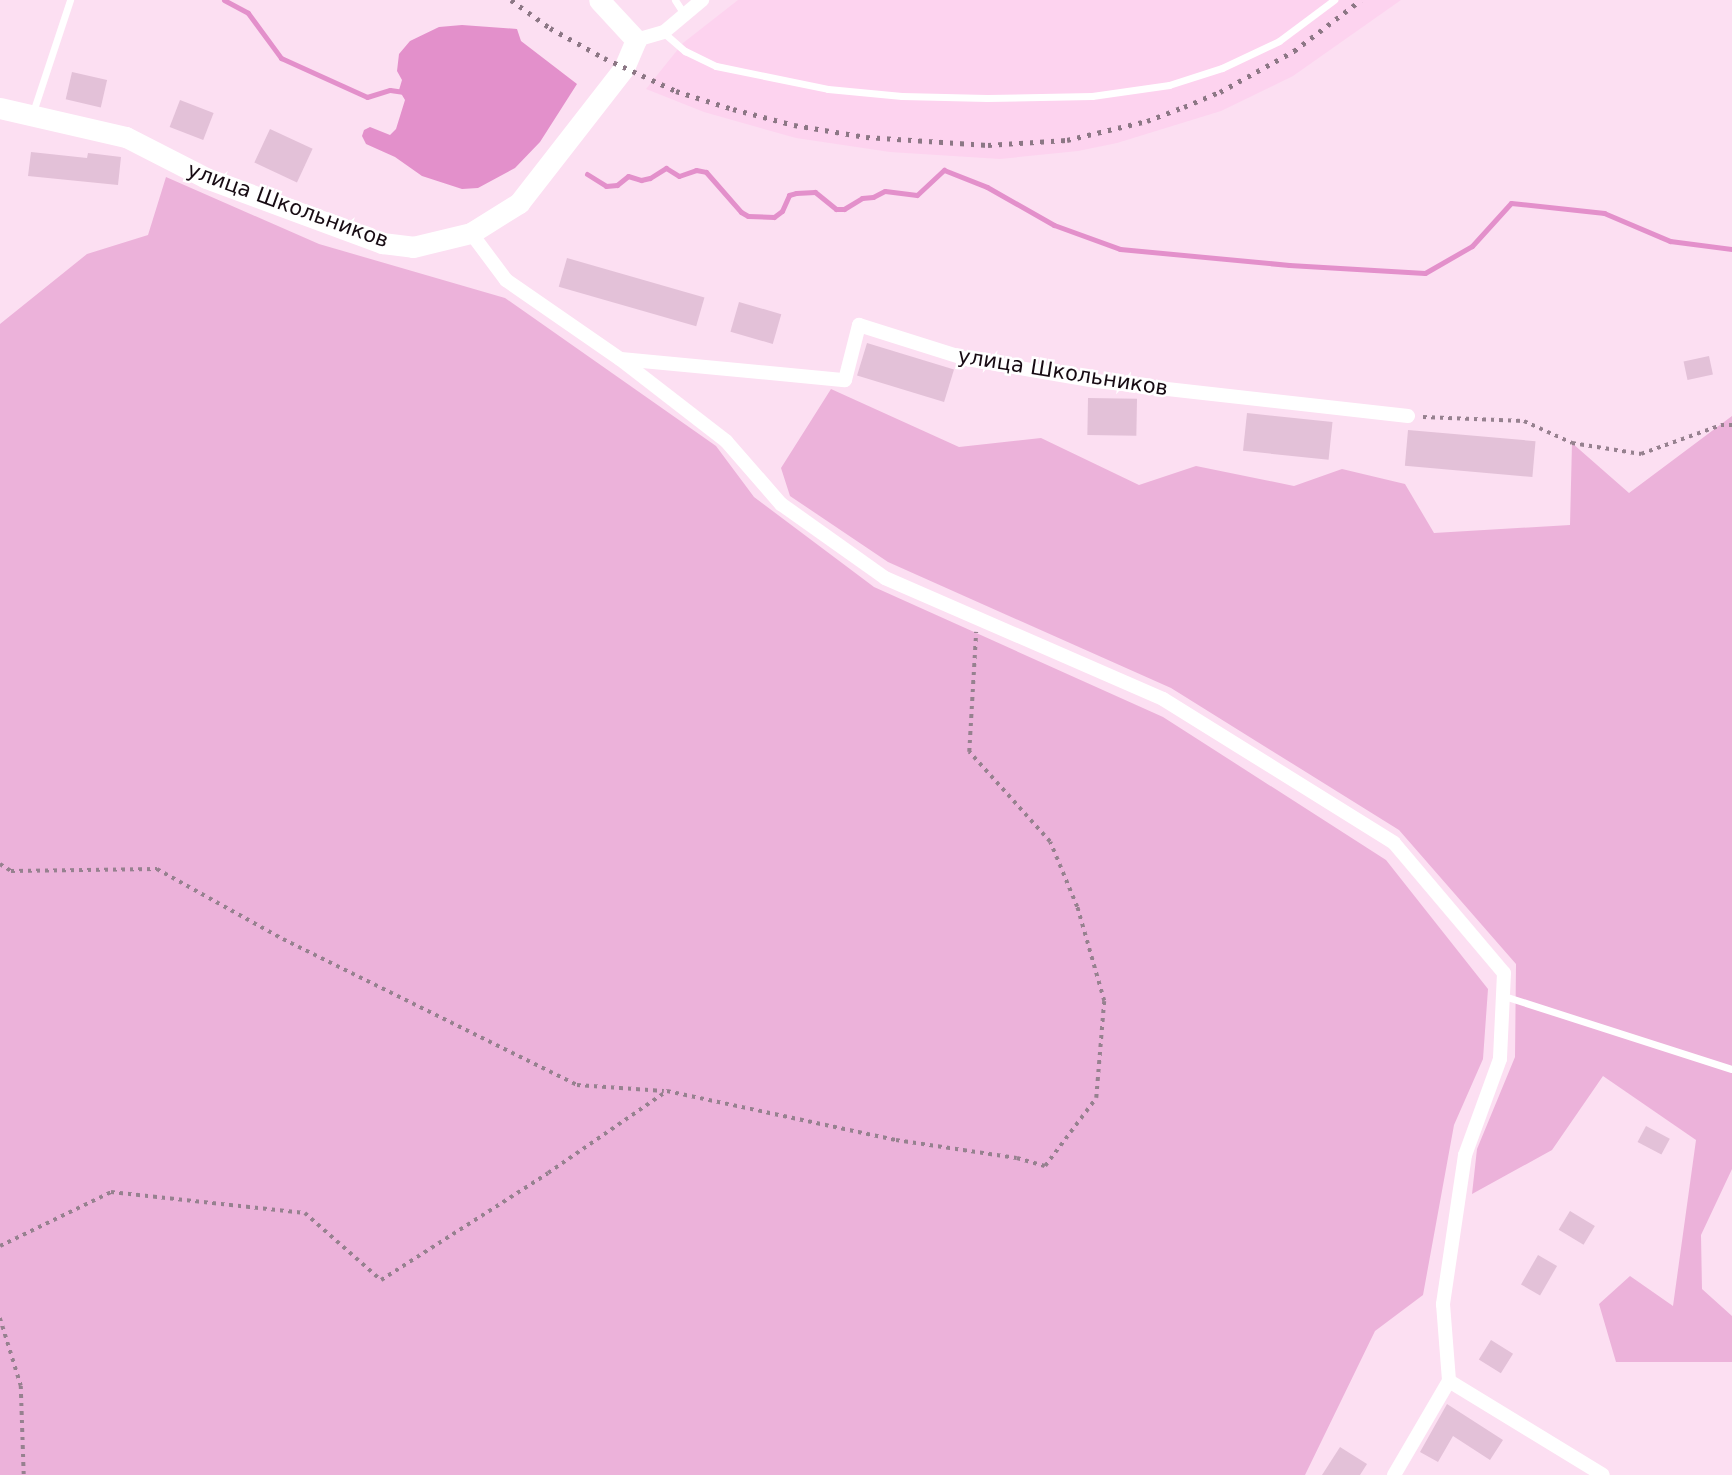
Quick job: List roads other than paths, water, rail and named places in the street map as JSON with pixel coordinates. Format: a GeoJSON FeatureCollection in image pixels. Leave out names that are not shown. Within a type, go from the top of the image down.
{"type":"FeatureCollection","features":[{"type":"Feature","properties":{"kind":"street"},"geometry":{"type":"LineString","coordinates":[[599,0],[636,40]]}},
{"type":"Feature","properties":{"kind":"street"},"geometry":{"type":"LineString","coordinates":[[636,40],[663,32],[702,0]]}},
{"type":"Feature","properties":{"kind":"street"},"geometry":{"type":"LineString","coordinates":[[471,233],[519,203],[624,68],[636,40]]}},
{"type":"Feature","properties":{"kind":"street","name":"улица Школьников"},"geometry":{"type":"LineString","coordinates":[[0,108],[126,137],[206,178],[382,243],[413,247],[471,233],[506,280],[620,359],[845,380],[859,325],[967,359],[1096,381],[1408,416]]}},
{"type":"Feature","properties":{"kind":"street"},"geometry":{"type":"LineString","coordinates":[[620,359],[726,441],[781,504],[885,578],[1163,699],[1394,843],[1504,973],[1500,1059],[1465,1155],[1443,1304],[1449,1381],[1394,1475]]}},
{"type":"Feature","properties":{"kind":"street"},"geometry":{"type":"LineString","coordinates":[[1449,1381],[1603,1475]]}},
{"type":"Feature","properties":{"kind":"lane"},"geometry":{"type":"LineString","coordinates":[[32,116],[70,0]]}},
{"type":"Feature","properties":{"kind":"lane"},"geometry":{"type":"LineString","coordinates":[[675,0],[684,14]]}},
{"type":"Feature","properties":{"kind":"lane"},"geometry":{"type":"LineString","coordinates":[[663,32],[685,51],[716,66],[828,89],[902,96],[988,99],[1092,96],[1169,85],[1222,68],[1279,41],[1334,0]]}},
{"type":"Feature","properties":{"kind":"lane"},"geometry":{"type":"LineString","coordinates":[[1503,996],[1732,1069]]}},
{"type":"Feature","properties":{"kind":"waterway"},"geometry":{"type":"LineString","coordinates":[[224,0],[248,13],[281,58],[367,97],[390,90],[404,92]]}},
{"type":"Feature","properties":{"kind":"waterway"},"geometry":{"type":"LineString","coordinates":[[587,174],[606,186],[617,185],[628,176],[641,180],[650,178],[666,168],[679,176],[696,170],[706,172],[741,212],[748,216],[774,217],[782,211],[789,195],[796,193],[815,192],[836,209],[844,209],[862,198],[873,197],[885,191],[917,195],[944,170],[987,187],[1054,225],[1120,249],[1289,265],[1425,273],[1472,246],[1511,203],[1604,213],[1670,241],[1732,249]]}},
{"type":"Feature","properties":{"kind":"railway"},"geometry":{"type":"LineString","coordinates":[[511,0],[550,28],[604,58],[676,91],[733,109],[794,125],[866,137],[988,145],[1067,140],[1147,121],[1184,107],[1220,92],[1294,51],[1361,0]]}}]}
